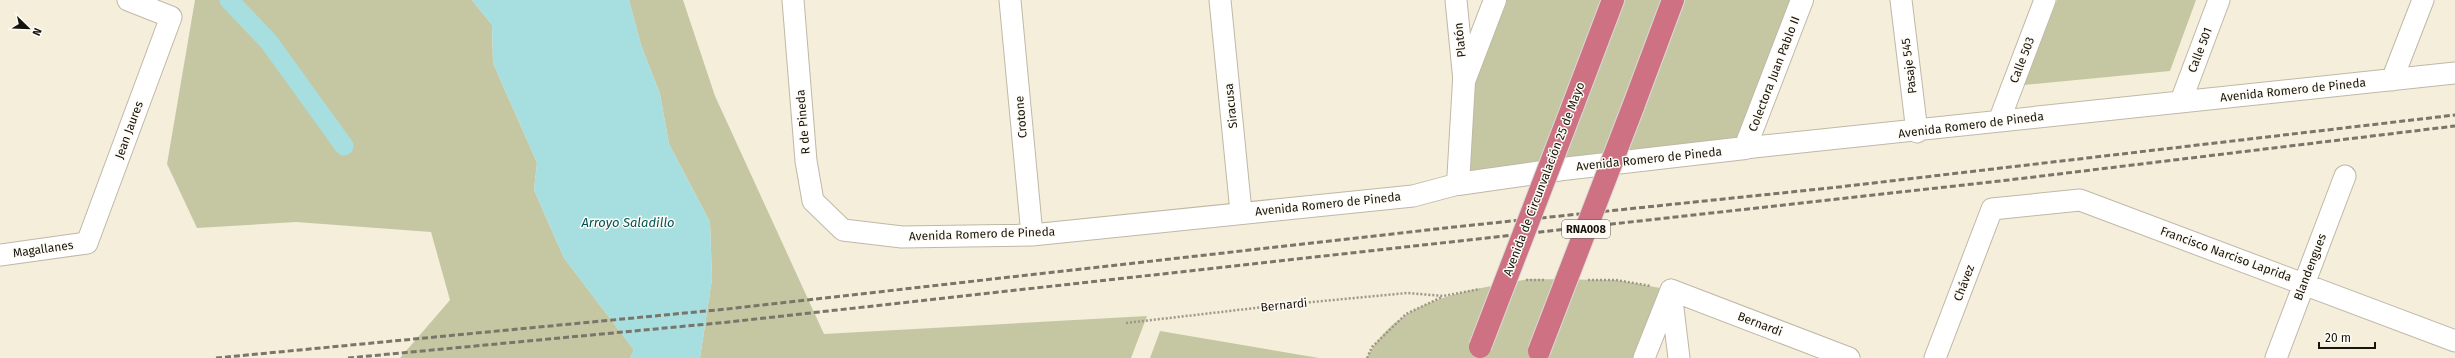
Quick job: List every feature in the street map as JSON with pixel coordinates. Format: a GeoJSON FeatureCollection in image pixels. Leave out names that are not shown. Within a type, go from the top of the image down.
{"type":"FeatureCollection","features":[{"type":"Feature","properties":{"kind":"highway","name":"Avenida de Circunvalación 25 de Mayo"},"geometry":{"type":"LineString","coordinates":[[1478,352],[1613,0]]}},
{"type":"Feature","properties":{"kind":"highway","name":"RNA008"},"geometry":{"type":"LineString","coordinates":[[1538,355],[1673,0]]}},
{"type":"Feature","properties":{"kind":"main road"},"geometry":{"type":"LineString","coordinates":[[1458,184],[1464,81],[1495,0]]}},
{"type":"Feature","properties":{"kind":"main road","name":"Colectora Juan Pablo II"},"geometry":{"type":"LineString","coordinates":[[1745,148],[1802,0]]}},
{"type":"Feature","properties":{"kind":"main road","name":"Avenida Romero de Pineda"},"geometry":{"type":"LineString","coordinates":[[1458,184],[1563,169],[1745,148]]}},
{"type":"Feature","properties":{"kind":"street","name":"Jean Jaures"},"geometry":{"type":"LineString","coordinates":[[87,243],[171,17],[128,0]]}},
{"type":"Feature","properties":{"kind":"street","name":"R de Pineda"},"geometry":{"type":"LineString","coordinates":[[793,0],[806,161],[813,201],[843,230]]}},
{"type":"Feature","properties":{"kind":"street","name":"Crotone"},"geometry":{"type":"LineString","coordinates":[[1010,0],[1032,235]]}},
{"type":"Feature","properties":{"kind":"street","name":"Siracusa"},"geometry":{"type":"LineString","coordinates":[[1220,0],[1241,212]]}},
{"type":"Feature","properties":{"kind":"street","name":"Platón"},"geometry":{"type":"LineString","coordinates":[[1456,0],[1464,81]]}},
{"type":"Feature","properties":{"kind":"street","name":"Pasaje 545"},"geometry":{"type":"LineString","coordinates":[[1901,0],[1917,132]]}},
{"type":"Feature","properties":{"kind":"street","name":"Calle 503"},"geometry":{"type":"LineString","coordinates":[[1999,121],[2045,0]]}},
{"type":"Feature","properties":{"kind":"street","name":"Calle 501"},"geometry":{"type":"LineString","coordinates":[[2181,101],[2219,0]]}},
{"type":"Feature","properties":{"kind":"street"},"geometry":{"type":"LineString","coordinates":[[2392,80],[2423,0]]}},
{"type":"Feature","properties":{"kind":"street","name":"Avenida Romero de Pineda"},"geometry":{"type":"LineString","coordinates":[[1745,148],[1917,132],[1999,121],[2181,101],[2455,73]]}},
{"type":"Feature","properties":{"kind":"street","name":"Blandengues"},"geometry":{"type":"LineString","coordinates":[[2276,358],[2345,176]]}},
{"type":"Feature","properties":{"kind":"street","name":"Avenida Romero de Pineda"},"geometry":{"type":"LineString","coordinates":[[843,230],[902,237],[1032,235],[1241,212],[1413,196],[1458,184]]}},
{"type":"Feature","properties":{"kind":"street","name":"Francisco Narciso Laprida"},"geometry":{"type":"LineString","coordinates":[[1992,209],[2080,200],[2455,341]]}},
{"type":"Feature","properties":{"kind":"street","name":"Chávez"},"geometry":{"type":"LineString","coordinates":[[1936,358],[1992,209]]}},
{"type":"Feature","properties":{"kind":"street","name":"Magallanes"},"geometry":{"type":"LineString","coordinates":[[0,255],[87,243]]}},
{"type":"Feature","properties":{"kind":"street"},"geometry":{"type":"LineString","coordinates":[[1644,358],[1671,290]]}},
{"type":"Feature","properties":{"kind":"street"},"geometry":{"type":"LineString","coordinates":[[1671,290],[1679,358]]}},
{"type":"Feature","properties":{"kind":"street","name":"Bernardi"},"geometry":{"type":"LineString","coordinates":[[1671,290],[1849,358]]}},
{"type":"Feature","properties":{"kind":"path","name":"Bernardi"},"geometry":{"type":"LineString","coordinates":[[1126,323],[1280,305],[1407,293],[1443,296],[1406,314],[1372,347],[1366,358]]}},
{"type":"Feature","properties":{"kind":"green space"},"geometry":{"type":"Polygon","coordinates":[[[195,0],[472,0],[492,25],[493,63],[537,163],[534,190],[564,258],[634,350],[630,358],[400,358],[450,300],[431,232],[296,222],[197,228],[167,164],[195,0]]]}},
{"type":"Feature","properties":{"kind":"green space"},"geometry":{"type":"Polygon","coordinates":[[[629,0],[683,0],[715,96],[824,334],[1147,316],[1131,358],[700,358],[712,279],[710,222],[669,144],[660,94],[641,45],[629,0]]]}},
{"type":"Feature","properties":{"kind":"green space"},"geometry":{"type":"Polygon","coordinates":[[[1495,0],[1802,0],[1745,148],[1458,184],[1464,81],[1495,0]]]}},
{"type":"Feature","properties":{"kind":"green space"},"geometry":{"type":"Polygon","coordinates":[[[2057,0],[2196,0],[2170,71],[2024,85],[2057,0]]]}},
{"type":"Feature","properties":{"kind":"green space"},"geometry":{"type":"Polygon","coordinates":[[[1528,279],[1616,280],[1671,290],[1644,358],[1367,358],[1380,338],[1397,322],[1416,309],[1459,293],[1528,279]]]}},
{"type":"Feature","properties":{"kind":"green space"},"geometry":{"type":"Polygon","coordinates":[[[1160,331],[1319,358],[1150,358],[1160,331]]]}},
{"type":"Feature","properties":{"kind":"water","name":"Arroyo Saladillo"},"geometry":{"type":"Polygon","coordinates":[[[472,0],[629,0],[641,45],[660,94],[669,144],[710,222],[712,279],[700,358],[630,358],[634,350],[564,258],[534,190],[537,163],[493,63],[492,25],[472,0]]]}},
{"type":"Feature","properties":{"kind":"waterway"},"geometry":{"type":"LineString","coordinates":[[229,0],[269,42],[344,146]]}},
{"type":"Feature","properties":{"kind":"railway"},"geometry":{"type":"LineString","coordinates":[[216,358],[727,309],[1454,227],[1839,187],[2455,115]]}},
{"type":"Feature","properties":{"kind":"railway"},"geometry":{"type":"LineString","coordinates":[[348,358],[729,322],[2009,180],[2455,126]]}}]}
